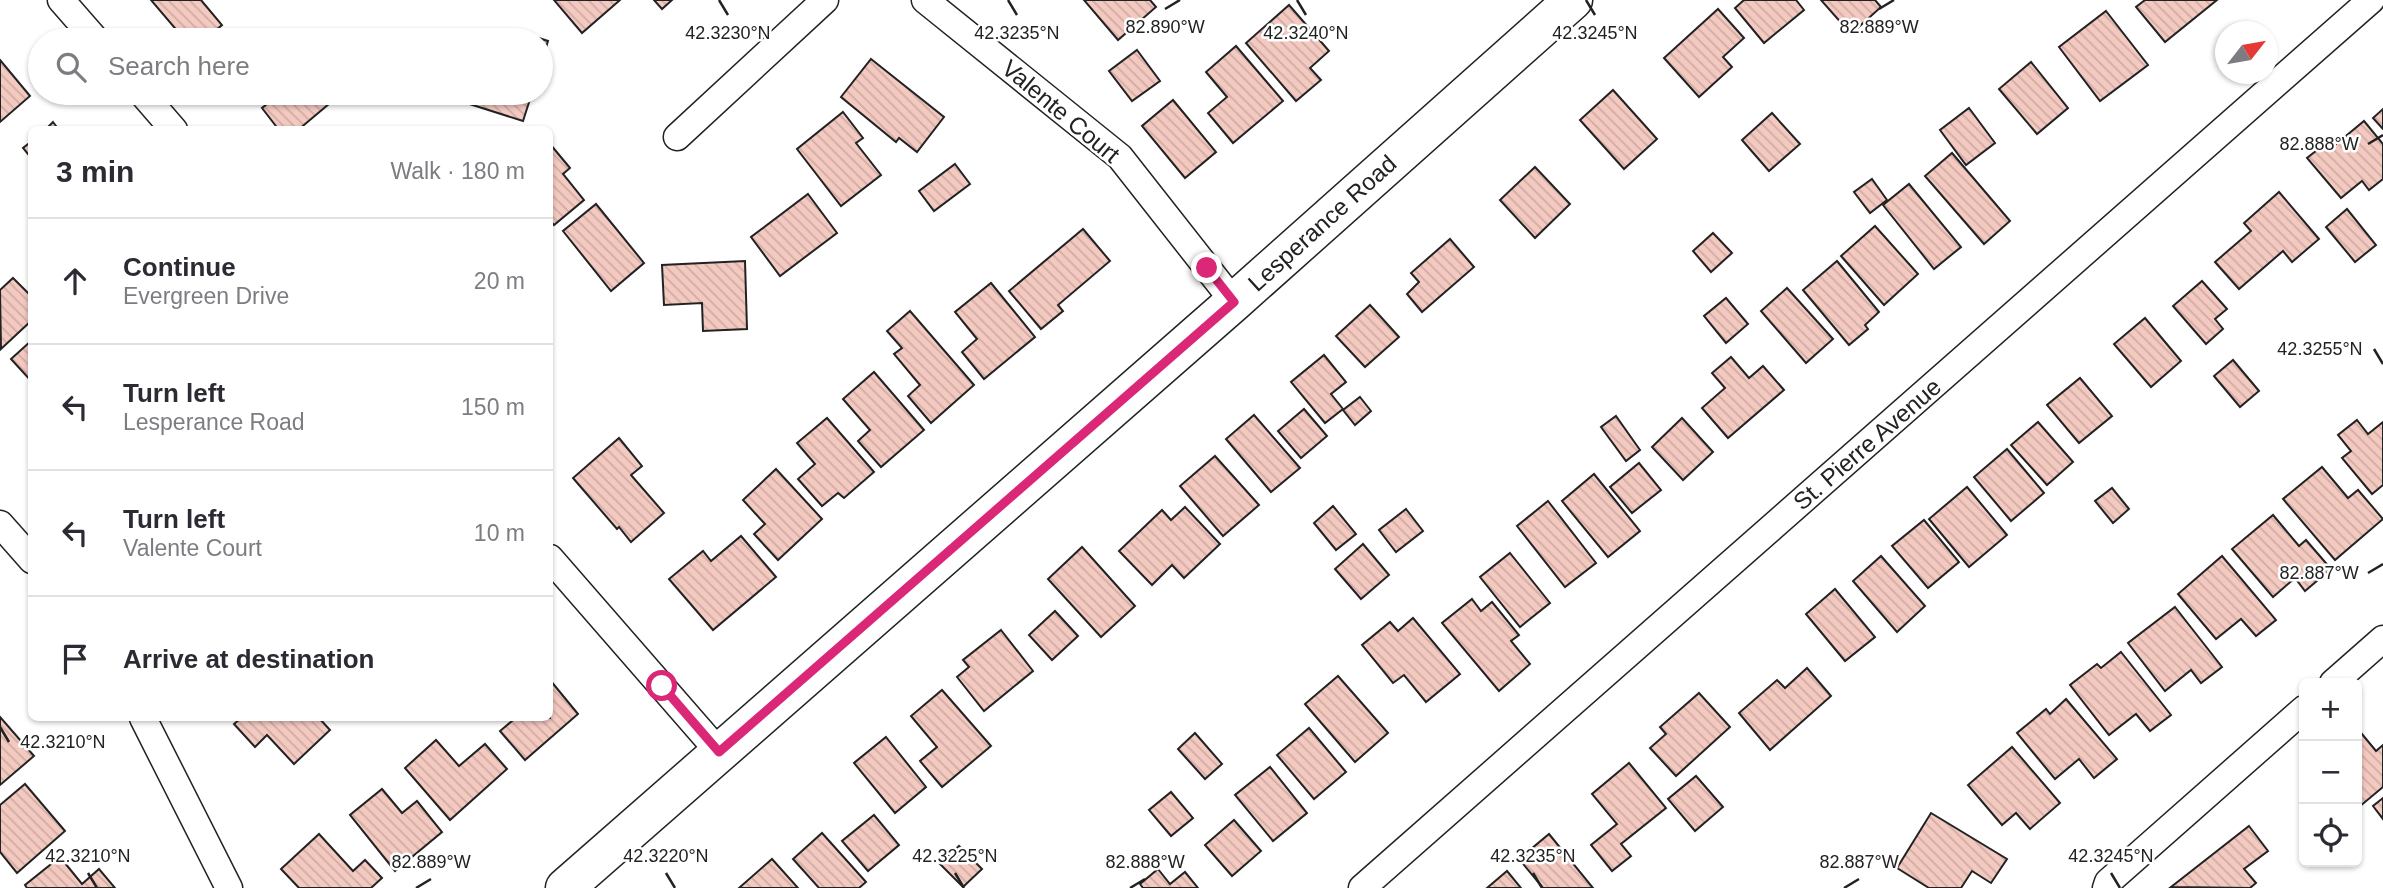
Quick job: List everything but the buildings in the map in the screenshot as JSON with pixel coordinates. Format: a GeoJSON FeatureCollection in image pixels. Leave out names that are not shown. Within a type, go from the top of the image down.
{"type":"FeatureCollection","features":[{"type":"Feature","properties":{"kind":"main road","name":"Lesperance Road"},"geometry":{"type":"LineString","coordinates":[[565,888],[1234,302],[1573,0]]}},
{"type":"Feature","properties":{"kind":"street"},"geometry":{"type":"LineString","coordinates":[[61,0],[86,28]]}},
{"type":"Feature","properties":{"kind":"street"},"geometry":{"type":"LineString","coordinates":[[677,137],[825,0]]}},
{"type":"Feature","properties":{"kind":"street","name":"Valente Court"},"geometry":{"type":"LineString","coordinates":[[925,0],[1120,157],[1234,302]]}},
{"type":"Feature","properties":{"kind":"street","name":"St. Pierre Avenue"},"geometry":{"type":"LineString","coordinates":[[1362,888],[2371,0]]}},
{"type":"Feature","properties":{"kind":"street"},"geometry":{"type":"LineString","coordinates":[[152,105],[171,126]]}},
{"type":"Feature","properties":{"kind":"street"},"geometry":{"type":"LineString","coordinates":[[0,524],[28,556]]}},
{"type":"Feature","properties":{"kind":"street"},"geometry":{"type":"LineString","coordinates":[[553,561],[719,752]]}},
{"type":"Feature","properties":{"kind":"street"},"geometry":{"type":"LineString","coordinates":[[2339,678],[2383,639]]}},
{"type":"Feature","properties":{"kind":"street"},"geometry":{"type":"LineString","coordinates":[[2106,888],[2108,882],[2299,713]]}},
{"type":"Feature","properties":{"kind":"street"},"geometry":{"type":"LineString","coordinates":[[145,721],[229,888]]}},
{"type":"Feature","properties":{"kind":"route"},"geometry":{"type":"LineString","coordinates":[[662,686],[719,752],[1234,302],[1207,268]]}}]}
